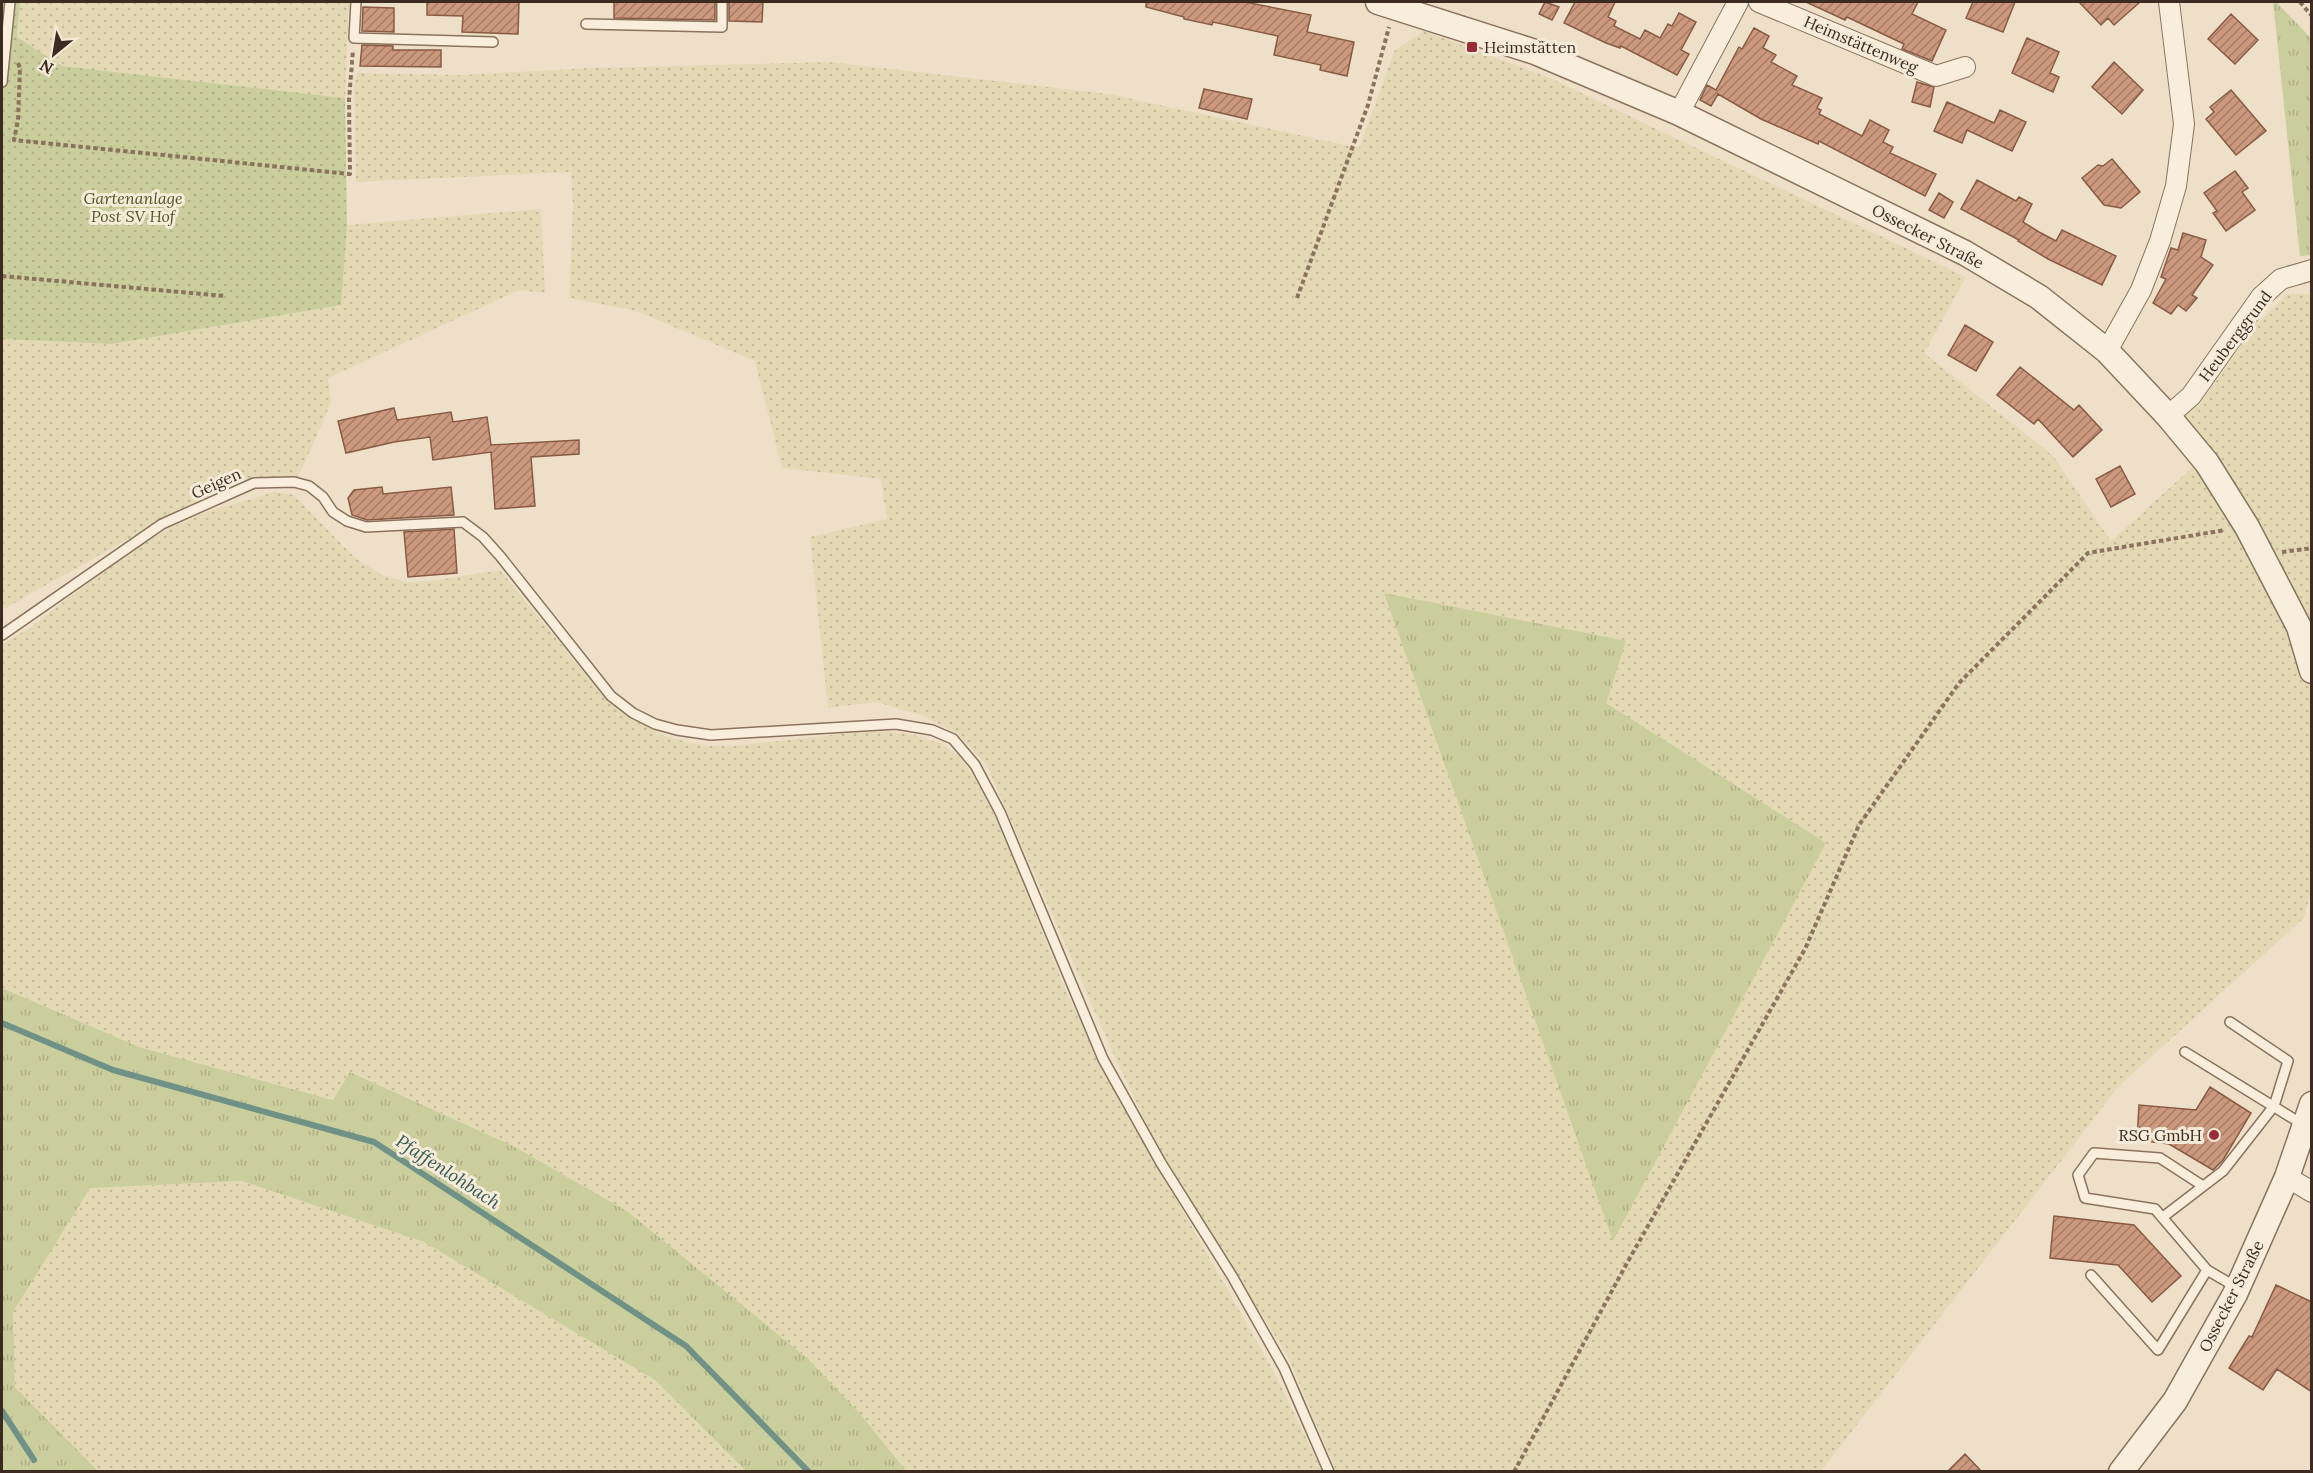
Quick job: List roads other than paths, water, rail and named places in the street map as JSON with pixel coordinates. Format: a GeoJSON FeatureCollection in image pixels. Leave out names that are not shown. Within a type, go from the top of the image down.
{"type":"FeatureCollection","features":[{"type":"Feature","properties":{"kind":"street","name":"Ossecker Straße"},"geometry":{"type":"LineString","coordinates":[[1380,2],[1535,52],[1679,113],[1965,253],[2039,297],[2108,351],[2207,462],[2261,552],[2299,627],[2312,671]]}},
{"type":"Feature","properties":{"kind":"street"},"geometry":{"type":"LineString","coordinates":[[1679,113],[1738,2]]}},
{"type":"Feature","properties":{"kind":"street","name":"Heimstättenweg"},"geometry":{"type":"LineString","coordinates":[[1759,2],[1936,76],[1965,67]]}},
{"type":"Feature","properties":{"kind":"street"},"geometry":{"type":"LineString","coordinates":[[2108,351],[2141,290],[2160,241],[2176,186],[2184,124],[2169,2]]}},
{"type":"Feature","properties":{"kind":"street","name":"Heuberggrund"},"geometry":{"type":"LineString","coordinates":[[2168,416],[2191,396],[2261,297],[2281,279],[2312,270]]}},
{"type":"Feature","properties":{"kind":"street","name":"Ossecker Straße"},"geometry":{"type":"LineString","coordinates":[[2121,1472],[2175,1401],[2238,1288],[2287,1177],[2308,1115]]}},
{"type":"Feature","properties":{"kind":"street"},"geometry":{"type":"LineString","coordinates":[[2287,1177],[2312,1192]]}},
{"type":"Feature","properties":{"kind":"lane"},"geometry":{"type":"LineString","coordinates":[[2,82],[10,2]]}},
{"type":"Feature","properties":{"kind":"lane"},"geometry":{"type":"LineString","coordinates":[[356,2],[354,38],[493,42]]}},
{"type":"Feature","properties":{"kind":"lane"},"geometry":{"type":"LineString","coordinates":[[586,24],[722,27],[722,2]]}},
{"type":"Feature","properties":{"kind":"lane","name":"Geigen"},"geometry":{"type":"LineString","coordinates":[[2,635],[162,524],[254,483],[294,482],[309,486],[323,497],[333,512],[347,521],[366,527],[463,522],[483,537],[611,696],[633,713],[655,724],[711,735],[896,724],[932,730],[953,740],[975,765],[1000,812],[1103,1059],[1161,1163],[1232,1276],[1284,1368],[1329,1472]]}},
{"type":"Feature","properties":{"kind":"lane"},"geometry":{"type":"LineString","coordinates":[[2163,1217],[2223,1171],[2274,1106],[2288,1061],[2230,1022]]}},
{"type":"Feature","properties":{"kind":"lane"},"geometry":{"type":"LineString","coordinates":[[2186,1052],[2274,1106],[2308,1115]]}},
{"type":"Feature","properties":{"kind":"lane"},"geometry":{"type":"LineString","coordinates":[[2203,1186],[2160,1158],[2094,1153],[2078,1175],[2085,1198],[2155,1209],[2207,1270],[2238,1288]]}},
{"type":"Feature","properties":{"kind":"lane"},"geometry":{"type":"LineString","coordinates":[[2091,1275],[2158,1350],[2207,1270]]}},
{"type":"Feature","properties":{"kind":"waterway","name":"Pfaffenlohbach"},"geometry":{"type":"LineString","coordinates":[[2,1023],[113,1070],[374,1142],[686,1346],[809,1472]]}},
{"type":"Feature","properties":{"kind":"waterway"},"geometry":{"type":"LineString","coordinates":[[2,1411],[34,1460]]}},
{"type":"Feature","properties":{"kind":"place","name":"Heimstätten"},"geometry":{"type":"Point","coordinates":[1472,47]}},
{"type":"Feature","properties":{"kind":"place","name":"RSG GmbH"},"geometry":{"type":"Point","coordinates":[2214,1135]}},
{"type":"Feature","properties":{"kind":"park label","name":"Gartenanlage Post SV Hof"},"geometry":{"type":"Point","coordinates":[133,207]}}]}
